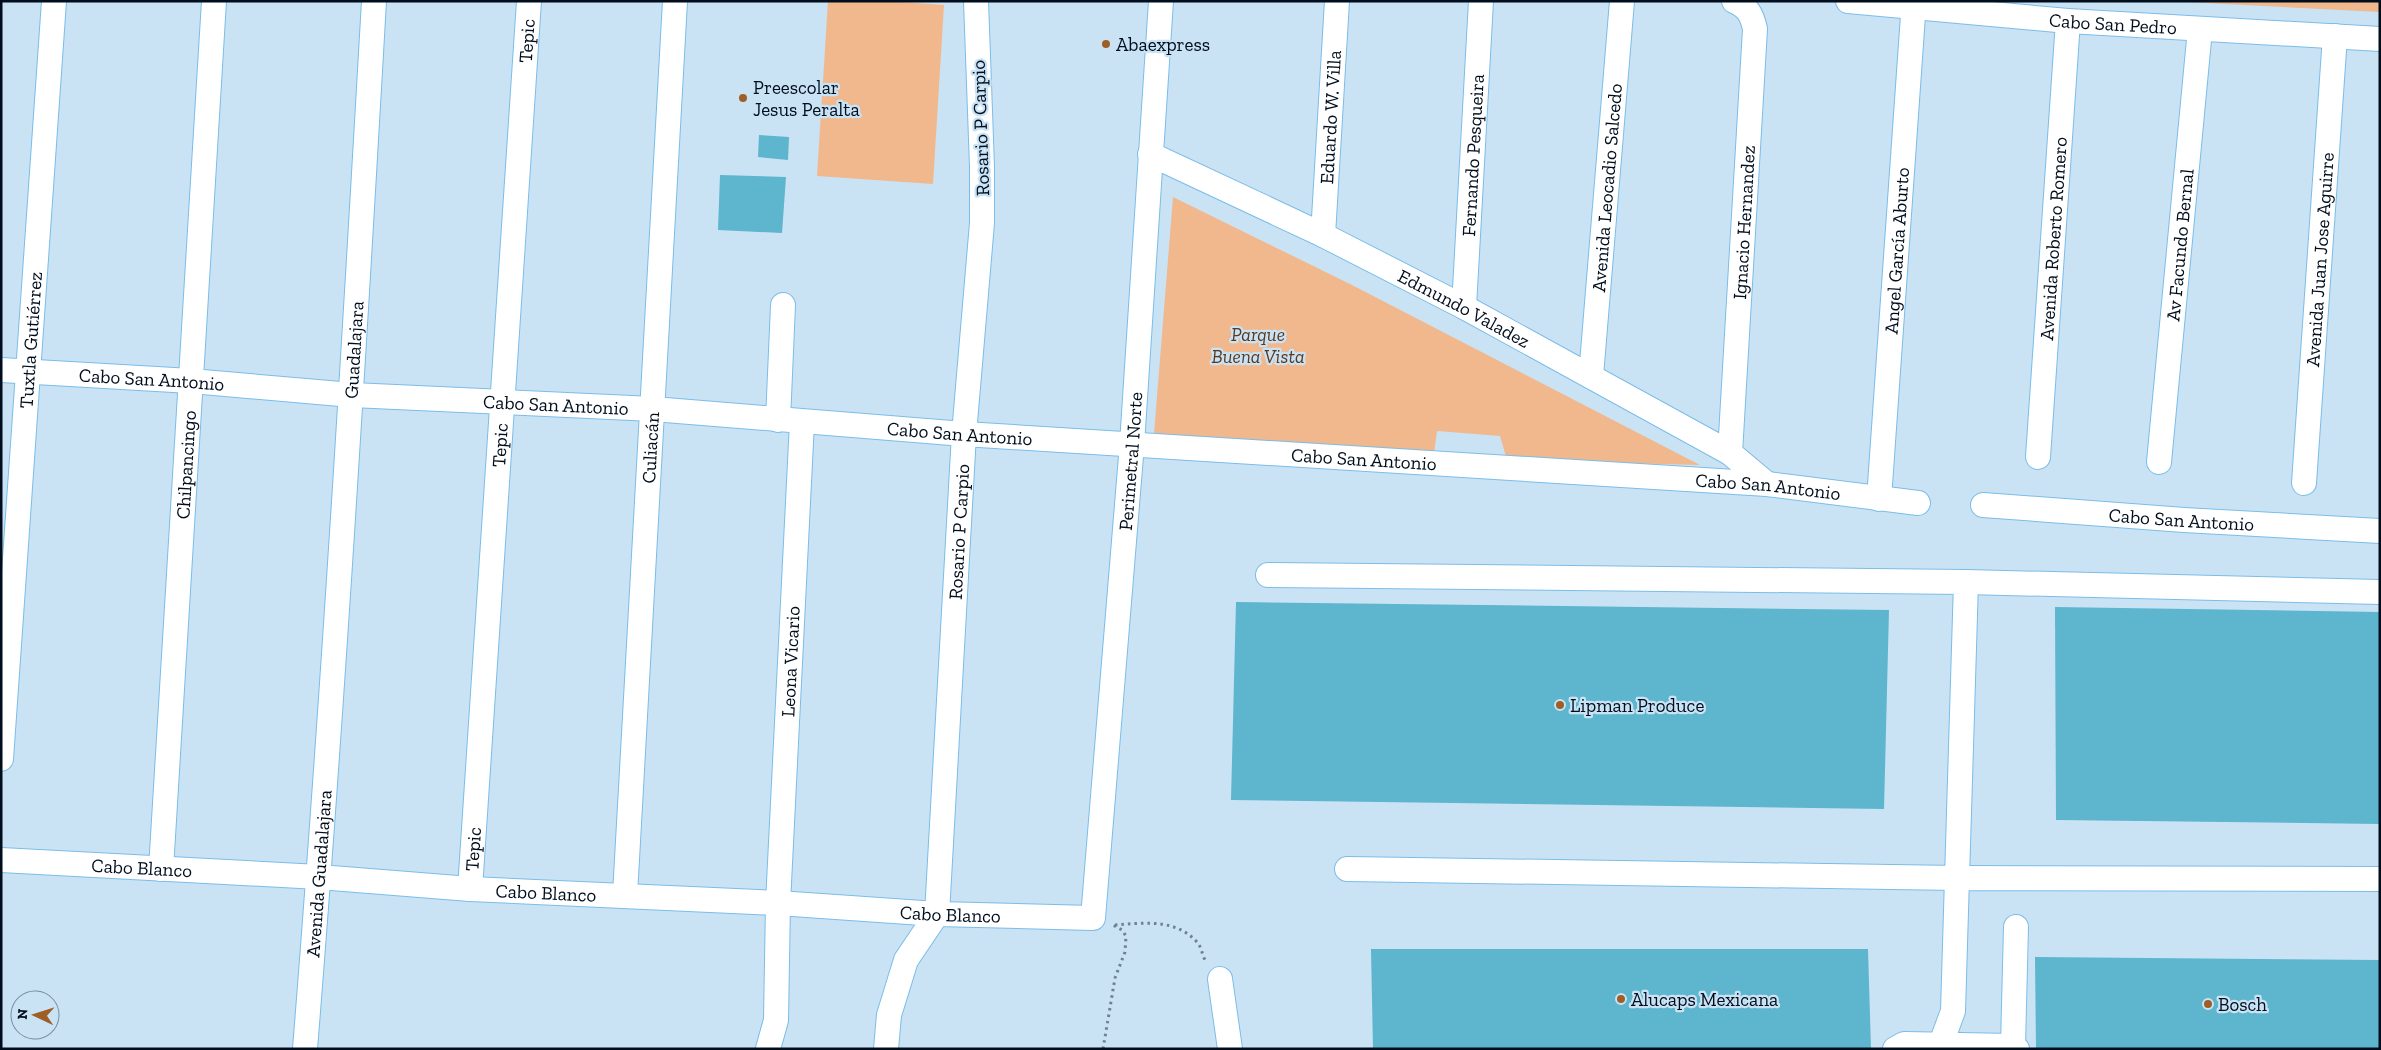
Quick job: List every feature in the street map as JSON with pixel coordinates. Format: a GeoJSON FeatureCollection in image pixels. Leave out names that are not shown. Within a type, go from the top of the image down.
{"type":"FeatureCollection","features":[{"type":"Feature","properties":{"kind":"street","name":"Tuxtla Gutiérrez"},"geometry":{"type":"LineString","coordinates":[[1,759],[54,1]]}},
{"type":"Feature","properties":{"kind":"street","name":"Chilpancingo"},"geometry":{"type":"LineString","coordinates":[[161,869],[214,1]]}},
{"type":"Feature","properties":{"kind":"street","name":"Guadalajara"},"geometry":{"type":"LineString","coordinates":[[331,698],[352,395],[374,1]]}},
{"type":"Feature","properties":{"kind":"street","name":"Tepic"},"geometry":{"type":"LineString","coordinates":[[470,889],[530,1]]}},
{"type":"Feature","properties":{"kind":"street","name":"Culiacán"},"geometry":{"type":"LineString","coordinates":[[625,895],[675,1]]}},
{"type":"Feature","properties":{"kind":"street","name":"Rosario P Carpio"},"geometry":{"type":"LineString","coordinates":[[937,914],[964,434],[983,193],[976,1]]}},
{"type":"Feature","properties":{"kind":"street","name":"Perimetral Norte"},"geometry":{"type":"LineString","coordinates":[[1091,919],[1094,917],[1095,907],[1132,444],[1160,1]]}},
{"type":"Feature","properties":{"kind":"street","name":"Eduardo W. Villa"},"geometry":{"type":"LineString","coordinates":[[1322,235],[1337,1]]}},
{"type":"Feature","properties":{"kind":"street","name":"Fernando Pesqueira"},"geometry":{"type":"LineString","coordinates":[[1464,308],[1481,1]]}},
{"type":"Feature","properties":{"kind":"street","name":"Avenida Leocadio Salcedo"},"geometry":{"type":"LineString","coordinates":[[1591,376],[1622,1]]}},
{"type":"Feature","properties":{"kind":"street","name":"Ignacio Hernandez"},"geometry":{"type":"LineString","coordinates":[[1730,453],[1755,29],[1752,17],[1745,5],[1734,1]]}},
{"type":"Feature","properties":{"kind":"street","name":"Cabo San Pedro"},"geometry":{"type":"LineString","coordinates":[[1848,1],[1914,4],[2068,21],[2380,39]]}},
{"type":"Feature","properties":{"kind":"street","name":"Angel García Aburto"},"geometry":{"type":"LineString","coordinates":[[1879,499],[1914,4]]}},
{"type":"Feature","properties":{"kind":"street","name":"Avenida Roberto Romero"},"geometry":{"type":"LineString","coordinates":[[2038,457],[2068,21]]}},
{"type":"Feature","properties":{"kind":"street","name":"Av Facundo Bernal"},"geometry":{"type":"LineString","coordinates":[[2159,462],[2200,29]]}},
{"type":"Feature","properties":{"kind":"street","name":"Avenida Juan Jose Aguirre"},"geometry":{"type":"LineString","coordinates":[[2304,484],[2335,36]]}},
{"type":"Feature","properties":{"kind":"street","name":"Edmundo Valadez"},"geometry":{"type":"LineString","coordinates":[[1150,154],[1322,235],[1464,308],[1730,453],[1767,484]]}},
{"type":"Feature","properties":{"kind":"street"},"geometry":{"type":"LineString","coordinates":[[778,420],[783,305]]}},
{"type":"Feature","properties":{"kind":"street","name":"Cabo San Antonio"},"geometry":{"type":"LineString","coordinates":[[1,370],[191,381],[352,395],[653,410],[964,434],[1767,484],[1918,503]]}},
{"type":"Feature","properties":{"kind":"street","name":"Leona Vicario"},"geometry":{"type":"LineString","coordinates":[[768,1049],[776,1020],[778,903],[802,422]]}},
{"type":"Feature","properties":{"kind":"street","name":"Cabo San Antonio"},"geometry":{"type":"LineString","coordinates":[[1983,505],[2193,521],[2380,531]]}},
{"type":"Feature","properties":{"kind":"street"},"geometry":{"type":"LineString","coordinates":[[1268,575],[1966,582],[2380,592]]}},
{"type":"Feature","properties":{"kind":"street"},"geometry":{"type":"LineString","coordinates":[[1940,1046],[1953,1011],[1966,582]]}},
{"type":"Feature","properties":{"kind":"street","name":"Avenida Guadalajara"},"geometry":{"type":"LineString","coordinates":[[305,1049],[331,698]]}},
{"type":"Feature","properties":{"kind":"street","name":"Cabo Blanco"},"geometry":{"type":"LineString","coordinates":[[1,860],[319,877],[470,889],[778,903],[937,914],[1091,919]]}},
{"type":"Feature","properties":{"kind":"street"},"geometry":{"type":"LineString","coordinates":[[1347,869],[1957,878],[2380,879]]}},
{"type":"Feature","properties":{"kind":"street"},"geometry":{"type":"LineString","coordinates":[[886,1049],[889,1015],[906,960],[937,914]]}},
{"type":"Feature","properties":{"kind":"street"},"geometry":{"type":"LineString","coordinates":[[1895,1049],[1904,1044],[2015,1048],[2016,927]]}},
{"type":"Feature","properties":{"kind":"street"},"geometry":{"type":"LineString","coordinates":[[1220,979],[1230,1049]]}},
{"type":"Feature","properties":{"kind":"street"},"geometry":{"type":"LineString","coordinates":[[1953,1011],[1969,1047]]}},
{"type":"Feature","properties":{"kind":"path"},"geometry":{"type":"LineString","coordinates":[[1091,919],[1114,925],[1159,923],[1179,929],[1198,943],[1202,957],[1220,979]]}},
{"type":"Feature","properties":{"kind":"path"},"geometry":{"type":"LineString","coordinates":[[1103,1049],[1116,978],[1125,952],[1126,936],[1122,930],[1114,925]]}},
{"type":"Feature","properties":{"kind":"green space"},"geometry":{"type":"Polygon","coordinates":[[[828,1],[887,1],[944,5],[933,184],[817,176],[828,1]]]}},
{"type":"Feature","properties":{"kind":"green space"},"geometry":{"type":"Polygon","coordinates":[[[2166,1],[2380,1],[2380,12],[2166,1]]]}},
{"type":"Feature","properties":{"kind":"green space","name":"Parque Buena Vista"},"geometry":{"type":"Polygon","coordinates":[[[1173,197],[1352,285],[1700,465],[1507,460],[1500,436],[1437,431],[1434,453],[1154,434],[1173,197]]]}},
{"type":"Feature","properties":{"kind":"building"},"geometry":{"type":"Polygon","coordinates":[[[759,135],[789,137],[788,160],[758,157],[759,135]]]}},
{"type":"Feature","properties":{"kind":"building"},"geometry":{"type":"Polygon","coordinates":[[[720,175],[786,177],[782,233],[718,230],[720,175]]]}},
{"type":"Feature","properties":{"kind":"building","name":"Lipman Produce"},"geometry":{"type":"Polygon","coordinates":[[[1236,602],[1889,610],[1884,809],[1231,800],[1236,602]]]}},
{"type":"Feature","properties":{"kind":"building"},"geometry":{"type":"Polygon","coordinates":[[[2055,607],[2380,612],[2380,824],[2056,820],[2055,607]]]}},
{"type":"Feature","properties":{"kind":"building","name":"Alucaps Mexicana"},"geometry":{"type":"Polygon","coordinates":[[[1371,949],[1868,949],[1871,1049],[1373,1049],[1371,949]]]}},
{"type":"Feature","properties":{"kind":"building","name":"Bosch"},"geometry":{"type":"Polygon","coordinates":[[[2035,957],[2380,960],[2380,1049],[2036,1049],[2035,957]]]}},
{"type":"Feature","properties":{"kind":"place","name":"Abaexpress"},"geometry":{"type":"Point","coordinates":[1106,44]}},
{"type":"Feature","properties":{"kind":"place","name":"Preescolar Jesus Peralta"},"geometry":{"type":"Point","coordinates":[743,98]}},
{"type":"Feature","properties":{"kind":"place","name":"Lipman Produce"},"geometry":{"type":"Point","coordinates":[1560,705]}},
{"type":"Feature","properties":{"kind":"place","name":"Alucaps Mexicana"},"geometry":{"type":"Point","coordinates":[1621,999]}},
{"type":"Feature","properties":{"kind":"place","name":"Bosch"},"geometry":{"type":"Point","coordinates":[2208,1004]}}]}
